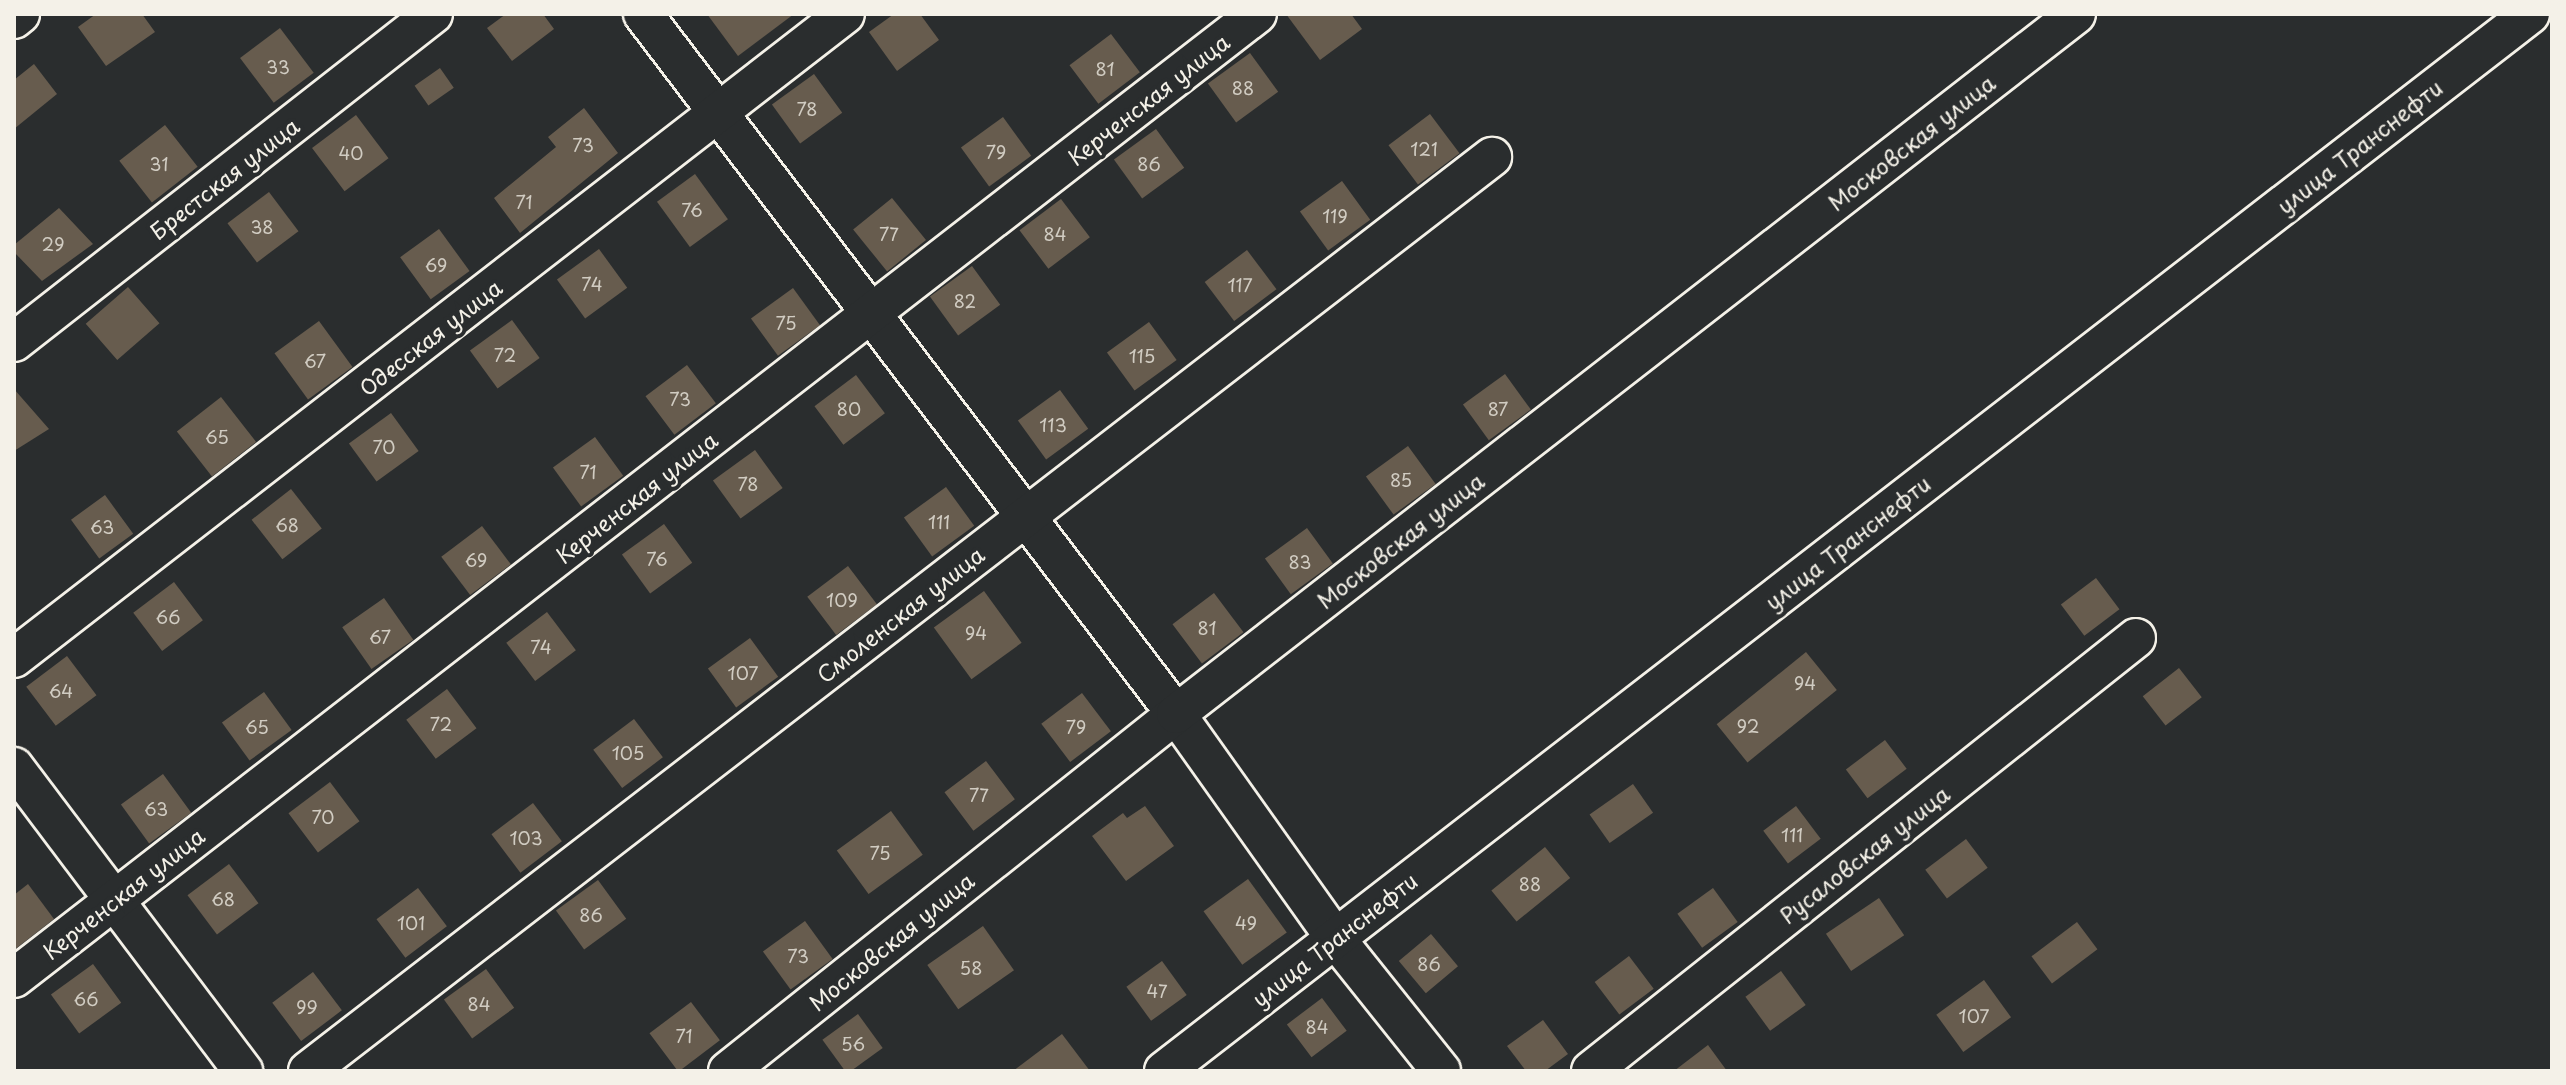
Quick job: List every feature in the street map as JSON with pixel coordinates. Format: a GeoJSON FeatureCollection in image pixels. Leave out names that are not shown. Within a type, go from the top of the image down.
{"type":"FeatureCollection","features":[{"type":"Feature","properties":{"kind":"street"},"geometry":{"type":"LineString","coordinates":[[14,19],[20,14]]}},
{"type":"Feature","properties":{"kind":"street","name":"Брестская улица"},"geometry":{"type":"LineString","coordinates":[[14,342],[433,14]]}},
{"type":"Feature","properties":{"kind":"street"},"geometry":{"type":"LineString","coordinates":[[643,14],[1176,714],[1335,938],[1441,1071]]}},
{"type":"Feature","properties":{"kind":"street","name":"Одесская улица"},"geometry":{"type":"LineString","coordinates":[[14,658],[845,14]]}},
{"type":"Feature","properties":{"kind":"street","name":"Керченская улица"},"geometry":{"type":"LineString","coordinates":[[14,978],[1257,14]]}},
{"type":"Feature","properties":{"kind":"street","name":"Московская улица"},"geometry":{"type":"LineString","coordinates":[[728,1071],[1176,714],[2076,14]]}},
{"type":"Feature","properties":{"kind":"street","name":"улица Транснефти"},"geometry":{"type":"LineString","coordinates":[[1164,1071],[2530,14]]}},
{"type":"Feature","properties":{"kind":"street","name":"Смоленская улица"},"geometry":{"type":"LineString","coordinates":[[308,1071],[1492,157]]}},
{"type":"Feature","properties":{"kind":"street","name":"Русаловская улица"},"geometry":{"type":"LineString","coordinates":[[1591,1071],[2136,638]]}},
{"type":"Feature","properties":{"kind":"street"},"geometry":{"type":"LineString","coordinates":[[14,767],[243,1071]]}},
{"type":"Feature","properties":{"kind":"building"},"geometry":{"type":"Polygon","coordinates":[[[96,14],[142,14],[155,32],[106,66],[78,27],[96,14]]]}},
{"type":"Feature","properties":{"kind":"building"},"geometry":{"type":"Polygon","coordinates":[[[506,14],[543,14],[554,29],[512,61],[487,28],[506,14]]]}},
{"type":"Feature","properties":{"kind":"building"},"geometry":{"type":"Polygon","coordinates":[[[707,14],[794,14],[738,56],[707,14]]]}},
{"type":"Feature","properties":{"kind":"building"},"geometry":{"type":"Polygon","coordinates":[[[894,14],[920,14],[939,40],[897,71],[869,32],[894,14]]]}},
{"type":"Feature","properties":{"kind":"building"},"geometry":{"type":"Polygon","coordinates":[[[1286,14],[1351,14],[1362,29],[1320,60],[1286,14]]]}},
{"type":"Feature","properties":{"kind":"building"},"geometry":{"type":"Polygon","coordinates":[[[280,28],[314,73],[274,103],[240,58],[280,28]]]}},
{"type":"Feature","properties":{"kind":"building"},"geometry":{"type":"Polygon","coordinates":[[[1111,34],[1140,72],[1098,104],[1069,65],[1111,34]]]}},
{"type":"Feature","properties":{"kind":"building"},"geometry":{"type":"Polygon","coordinates":[[[1250,53],[1278,92],[1236,122],[1208,84],[1250,53]]]}},
{"type":"Feature","properties":{"kind":"building"},"geometry":{"type":"Polygon","coordinates":[[[34,64],[57,94],[14,129],[14,80],[34,64]]]}},
{"type":"Feature","properties":{"kind":"building"},"geometry":{"type":"Polygon","coordinates":[[[440,68],[454,88],[428,105],[415,86],[440,68]]]}},
{"type":"Feature","properties":{"kind":"building"},"geometry":{"type":"Polygon","coordinates":[[[814,74],[842,113],[800,143],[772,105],[814,74]]]}},
{"type":"Feature","properties":{"kind":"building"},"geometry":{"type":"Polygon","coordinates":[[[584,108],[618,153],[520,233],[494,198],[556,147],[548,137],[584,108]]]}},
{"type":"Feature","properties":{"kind":"building"},"geometry":{"type":"Polygon","coordinates":[[[1430,114],[1459,153],[1418,184],[1388,145],[1430,114]]]}},
{"type":"Feature","properties":{"kind":"building"},"geometry":{"type":"Polygon","coordinates":[[[356,115],[388,158],[345,191],[312,148],[356,115]]]}},
{"type":"Feature","properties":{"kind":"building"},"geometry":{"type":"Polygon","coordinates":[[[1003,117],[1031,156],[989,186],[961,148],[1003,117]]]}},
{"type":"Feature","properties":{"kind":"building"},"geometry":{"type":"Polygon","coordinates":[[[165,125],[198,167],[152,202],[119,161],[165,125]]]}},
{"type":"Feature","properties":{"kind":"building"},"geometry":{"type":"Polygon","coordinates":[[[1156,129],[1184,168],[1142,198],[1114,160],[1156,129]]]}},
{"type":"Feature","properties":{"kind":"building"},"geometry":{"type":"Polygon","coordinates":[[[695,174],[728,219],[690,247],[657,202],[695,174]]]}},
{"type":"Feature","properties":{"kind":"building"},"geometry":{"type":"Polygon","coordinates":[[[1342,181],[1370,220],[1328,250],[1300,212],[1342,181]]]}},
{"type":"Feature","properties":{"kind":"building"},"geometry":{"type":"Polygon","coordinates":[[[269,192],[298,231],[257,262],[227,223],[269,192]]]}},
{"type":"Feature","properties":{"kind":"building"},"geometry":{"type":"Polygon","coordinates":[[[892,198],[926,240],[887,271],[853,229],[892,198]]]}},
{"type":"Feature","properties":{"kind":"building"},"geometry":{"type":"Polygon","coordinates":[[[1061,199],[1090,237],[1048,269],[1019,230],[1061,199]]]}},
{"type":"Feature","properties":{"kind":"building"},"geometry":{"type":"Polygon","coordinates":[[[59,208],[93,244],[42,281],[14,252],[14,245],[59,208]]]}},
{"type":"Feature","properties":{"kind":"building"},"geometry":{"type":"Polygon","coordinates":[[[439,229],[470,271],[431,299],[400,257],[439,229]]]}},
{"type":"Feature","properties":{"kind":"building"},"geometry":{"type":"Polygon","coordinates":[[[599,249],[627,288],[585,318],[557,280],[599,249]]]}},
{"type":"Feature","properties":{"kind":"building"},"geometry":{"type":"Polygon","coordinates":[[[1247,250],[1276,289],[1234,321],[1205,282],[1247,250]]]}},
{"type":"Feature","properties":{"kind":"building"},"geometry":{"type":"Polygon","coordinates":[[[972,266],[1000,305],[958,335],[930,297],[972,266]]]}},
{"type":"Feature","properties":{"kind":"building"},"geometry":{"type":"Polygon","coordinates":[[[128,287],[159,323],[117,360],[86,324],[128,287]]]}},
{"type":"Feature","properties":{"kind":"building"},"geometry":{"type":"Polygon","coordinates":[[[793,288],[820,325],[778,356],[751,319],[793,288]]]}},
{"type":"Feature","properties":{"kind":"building"},"geometry":{"type":"Polygon","coordinates":[[[512,320],[540,358],[498,389],[470,351],[512,320]]]}},
{"type":"Feature","properties":{"kind":"building"},"geometry":{"type":"Polygon","coordinates":[[[319,321],[353,367],[308,399],[275,353],[319,321]]]}},
{"type":"Feature","properties":{"kind":"building"},"geometry":{"type":"Polygon","coordinates":[[[1149,322],[1177,360],[1135,391],[1107,353],[1149,322]]]}},
{"type":"Feature","properties":{"kind":"building"},"geometry":{"type":"Polygon","coordinates":[[[687,365],[716,403],[674,435],[645,396],[687,365]]]}},
{"type":"Feature","properties":{"kind":"building"},"geometry":{"type":"Polygon","coordinates":[[[1505,374],[1531,410],[1489,440],[1463,405],[1505,374]]]}},
{"type":"Feature","properties":{"kind":"building"},"geometry":{"type":"Polygon","coordinates":[[[856,375],[885,413],[843,445],[814,406],[856,375]]]}},
{"type":"Feature","properties":{"kind":"building"},"geometry":{"type":"Polygon","coordinates":[[[14,389],[49,429],[14,451],[14,389]]]}},
{"type":"Feature","properties":{"kind":"building"},"geometry":{"type":"Polygon","coordinates":[[[1060,390],[1088,429],[1046,459],[1018,421],[1060,390]]]}},
{"type":"Feature","properties":{"kind":"building"},"geometry":{"type":"Polygon","coordinates":[[[221,397],[256,442],[212,476],[177,431],[221,397]]]}},
{"type":"Feature","properties":{"kind":"building"},"geometry":{"type":"Polygon","coordinates":[[[391,413],[419,451],[377,482],[349,444],[391,413]]]}},
{"type":"Feature","properties":{"kind":"building"},"geometry":{"type":"Polygon","coordinates":[[[595,437],[623,476],[581,506],[553,468],[595,437]]]}},
{"type":"Feature","properties":{"kind":"building"},"geometry":{"type":"Polygon","coordinates":[[[1408,446],[1436,484],[1394,515],[1366,477],[1408,446]]]}},
{"type":"Feature","properties":{"kind":"building"},"geometry":{"type":"Polygon","coordinates":[[[755,450],[783,488],[741,519],[713,481],[755,450]]]}},
{"type":"Feature","properties":{"kind":"building"},"geometry":{"type":"Polygon","coordinates":[[[946,487],[974,526],[932,556],[904,518],[946,487]]]}},
{"type":"Feature","properties":{"kind":"building"},"geometry":{"type":"Polygon","coordinates":[[[291,489],[322,528],[282,559],[252,520],[291,489]]]}},
{"type":"Feature","properties":{"kind":"building"},"geometry":{"type":"Polygon","coordinates":[[[105,495],[133,534],[99,559],[71,520],[105,495]]]}},
{"type":"Feature","properties":{"kind":"building"},"geometry":{"type":"Polygon","coordinates":[[[664,524],[692,563],[650,593],[622,555],[664,524]]]}},
{"type":"Feature","properties":{"kind":"building"},"geometry":{"type":"Polygon","coordinates":[[[482,526],[511,564],[470,595],[441,557],[482,526]]]}},
{"type":"Feature","properties":{"kind":"building"},"geometry":{"type":"Polygon","coordinates":[[[1307,528],[1333,564],[1291,594],[1265,559],[1307,528]]]}},
{"type":"Feature","properties":{"kind":"building"},"geometry":{"type":"Polygon","coordinates":[[[848,566],[877,604],[836,635],[807,597],[848,566]]]}},
{"type":"Feature","properties":{"kind":"building"},"geometry":{"type":"Polygon","coordinates":[[[2096,578],[2119,609],[2084,636],[2061,604],[2096,578]]]}},
{"type":"Feature","properties":{"kind":"building"},"geometry":{"type":"Polygon","coordinates":[[[174,582],[203,620],[162,651],[133,613],[174,582]]]}},
{"type":"Feature","properties":{"kind":"building"},"geometry":{"type":"Polygon","coordinates":[[[984,591],[1022,643],[971,679],[934,627],[984,591]]]}},
{"type":"Feature","properties":{"kind":"building"},"geometry":{"type":"Polygon","coordinates":[[[1214,593],[1243,632],[1202,663],[1172,624],[1214,593]]]}},
{"type":"Feature","properties":{"kind":"building"},"geometry":{"type":"Polygon","coordinates":[[[384,598],[413,640],[371,669],[342,627],[384,598]]]}},
{"type":"Feature","properties":{"kind":"building"},"geometry":{"type":"Polygon","coordinates":[[[547,612],[576,650],[535,681],[506,643],[547,612]]]}},
{"type":"Feature","properties":{"kind":"building"},"geometry":{"type":"Polygon","coordinates":[[[750,638],[778,677],[736,707],[708,669],[750,638]]]}},
{"type":"Feature","properties":{"kind":"building"},"geometry":{"type":"Polygon","coordinates":[[[1806,652],[1837,690],[1747,762],[1717,724],[1806,652]]]}},
{"type":"Feature","properties":{"kind":"building"},"geometry":{"type":"Polygon","coordinates":[[[67,656],[96,695],[56,726],[26,687],[67,656]]]}},
{"type":"Feature","properties":{"kind":"building"},"geometry":{"type":"Polygon","coordinates":[[[2179,668],[2202,697],[2166,725],[2143,696],[2179,668]]]}},
{"type":"Feature","properties":{"kind":"building"},"geometry":{"type":"Polygon","coordinates":[[[447,689],[476,728],[436,759],[406,720],[447,689]]]}},
{"type":"Feature","properties":{"kind":"building"},"geometry":{"type":"Polygon","coordinates":[[[264,692],[292,730],[250,761],[222,723],[264,692]]]}},
{"type":"Feature","properties":{"kind":"building"},"geometry":{"type":"Polygon","coordinates":[[[1082,693],[1111,731],[1070,762],[1041,724],[1082,693]]]}},
{"type":"Feature","properties":{"kind":"building"},"geometry":{"type":"Polygon","coordinates":[[[634,719],[663,757],[622,788],[593,750],[634,719]]]}},
{"type":"Feature","properties":{"kind":"building"},"geometry":{"type":"Polygon","coordinates":[[[1885,740],[1907,769],[1868,798],[1846,769],[1885,740]]]}},
{"type":"Feature","properties":{"kind":"building"},"geometry":{"type":"Polygon","coordinates":[[[986,761],[1015,799],[973,831],[944,792],[986,761]]]}},
{"type":"Feature","properties":{"kind":"building"},"geometry":{"type":"Polygon","coordinates":[[[163,774],[191,813],[149,843],[121,805],[163,774]]]}},
{"type":"Feature","properties":{"kind":"building"},"geometry":{"type":"Polygon","coordinates":[[[330,782],[359,821],[318,852],[288,813],[330,782]]]}},
{"type":"Feature","properties":{"kind":"building"},"geometry":{"type":"Polygon","coordinates":[[[1633,784],[1653,813],[1610,843],[1590,814],[1633,784]]]}},
{"type":"Feature","properties":{"kind":"building"},"geometry":{"type":"Polygon","coordinates":[[[533,803],[562,841],[520,873],[491,834],[533,803]]]}},
{"type":"Feature","properties":{"kind":"building"},"geometry":{"type":"Polygon","coordinates":[[[1145,806],[1174,846],[1126,881],[1092,836],[1123,813],[1127,818],[1145,806]]]}},
{"type":"Feature","properties":{"kind":"building"},"geometry":{"type":"Polygon","coordinates":[[[1796,806],[1821,839],[1788,863],[1763,831],[1796,806]]]}},
{"type":"Feature","properties":{"kind":"building"},"geometry":{"type":"Polygon","coordinates":[[[891,811],[923,855],[869,894],[837,850],[891,811]]]}},
{"type":"Feature","properties":{"kind":"building"},"geometry":{"type":"Polygon","coordinates":[[[1966,839],[1988,868],[1947,898],[1925,870],[1966,839]]]}},
{"type":"Feature","properties":{"kind":"building"},"geometry":{"type":"Polygon","coordinates":[[[1545,847],[1570,878],[1517,922],[1491,890],[1545,847]]]}},
{"type":"Feature","properties":{"kind":"building"},"geometry":{"type":"Polygon","coordinates":[[[229,864],[258,903],[217,934],[187,895],[229,864]]]}},
{"type":"Feature","properties":{"kind":"building"},"geometry":{"type":"Polygon","coordinates":[[[1248,879],[1287,932],[1242,965],[1204,911],[1248,879]]]}},
{"type":"Feature","properties":{"kind":"building"},"geometry":{"type":"Polygon","coordinates":[[[598,880],[626,919],[584,949],[556,911],[598,880]]]}},
{"type":"Feature","properties":{"kind":"building"},"geometry":{"type":"Polygon","coordinates":[[[28,884],[54,919],[14,950],[14,895],[28,884]]]}},
{"type":"Feature","properties":{"kind":"building"},"geometry":{"type":"Polygon","coordinates":[[[418,888],[447,926],[405,958],[376,919],[418,888]]]}},
{"type":"Feature","properties":{"kind":"building"},"geometry":{"type":"Polygon","coordinates":[[[1713,888],[1738,922],[1702,948],[1677,914],[1713,888]]]}},
{"type":"Feature","properties":{"kind":"building"},"geometry":{"type":"Polygon","coordinates":[[[1879,898],[1904,935],[1851,971],[1826,934],[1879,898]]]}},
{"type":"Feature","properties":{"kind":"building"},"geometry":{"type":"Polygon","coordinates":[[[805,921],[833,959],[791,990],[763,952],[805,921]]]}},
{"type":"Feature","properties":{"kind":"building"},"geometry":{"type":"Polygon","coordinates":[[[2077,922],[2097,949],[2052,983],[2031,956],[2077,922]]]}},
{"type":"Feature","properties":{"kind":"building"},"geometry":{"type":"Polygon","coordinates":[[[983,926],[1014,970],[958,1009],[927,965],[983,926]]]}},
{"type":"Feature","properties":{"kind":"building"},"geometry":{"type":"Polygon","coordinates":[[[1431,934],[1458,966],[1426,993],[1399,961],[1431,934]]]}},
{"type":"Feature","properties":{"kind":"building"},"geometry":{"type":"Polygon","coordinates":[[[1629,956],[1654,989],[1619,1015],[1595,982],[1629,956]]]}},
{"type":"Feature","properties":{"kind":"building"},"geometry":{"type":"Polygon","coordinates":[[[1162,961],[1187,995],[1151,1021],[1126,987],[1162,961]]]}},
{"type":"Feature","properties":{"kind":"building"},"geometry":{"type":"Polygon","coordinates":[[[93,964],[121,1003],[79,1033],[51,995],[93,964]]]}},
{"type":"Feature","properties":{"kind":"building"},"geometry":{"type":"Polygon","coordinates":[[[486,969],[514,1008],[472,1038],[444,1000],[486,969]]]}},
{"type":"Feature","properties":{"kind":"building"},"geometry":{"type":"Polygon","coordinates":[[[1781,971],[1806,1005],[1770,1031],[1745,997],[1781,971]]]}},
{"type":"Feature","properties":{"kind":"building"},"geometry":{"type":"Polygon","coordinates":[[[313,972],[342,1010],[301,1041],[272,1003],[313,972]]]}},
{"type":"Feature","properties":{"kind":"building"},"geometry":{"type":"Polygon","coordinates":[[[1984,980],[2011,1017],[1963,1052],[1936,1015],[1984,980]]]}},
{"type":"Feature","properties":{"kind":"building"},"geometry":{"type":"Polygon","coordinates":[[[1322,998],[1347,1031],[1312,1057],[1287,1024],[1322,998]]]}},
{"type":"Feature","properties":{"kind":"building"},"geometry":{"type":"Polygon","coordinates":[[[691,1002],[720,1040],[678,1071],[649,1033],[691,1002]]]}},
{"type":"Feature","properties":{"kind":"building"},"geometry":{"type":"Polygon","coordinates":[[[858,1014],[883,1048],[851,1071],[845,1071],[822,1040],[858,1014]]]}},
{"type":"Feature","properties":{"kind":"building"},"geometry":{"type":"Polygon","coordinates":[[[1543,1020],[1568,1054],[1545,1071],[1526,1071],[1507,1046],[1543,1020]]]}},
{"type":"Feature","properties":{"kind":"building"},"geometry":{"type":"Polygon","coordinates":[[[1062,1034],[1090,1071],[1013,1071],[1062,1034]]]}},
{"type":"Feature","properties":{"kind":"building"},"geometry":{"type":"Polygon","coordinates":[[[1708,1045],[1727,1071],[1674,1071],[1708,1045]]]}}]}
